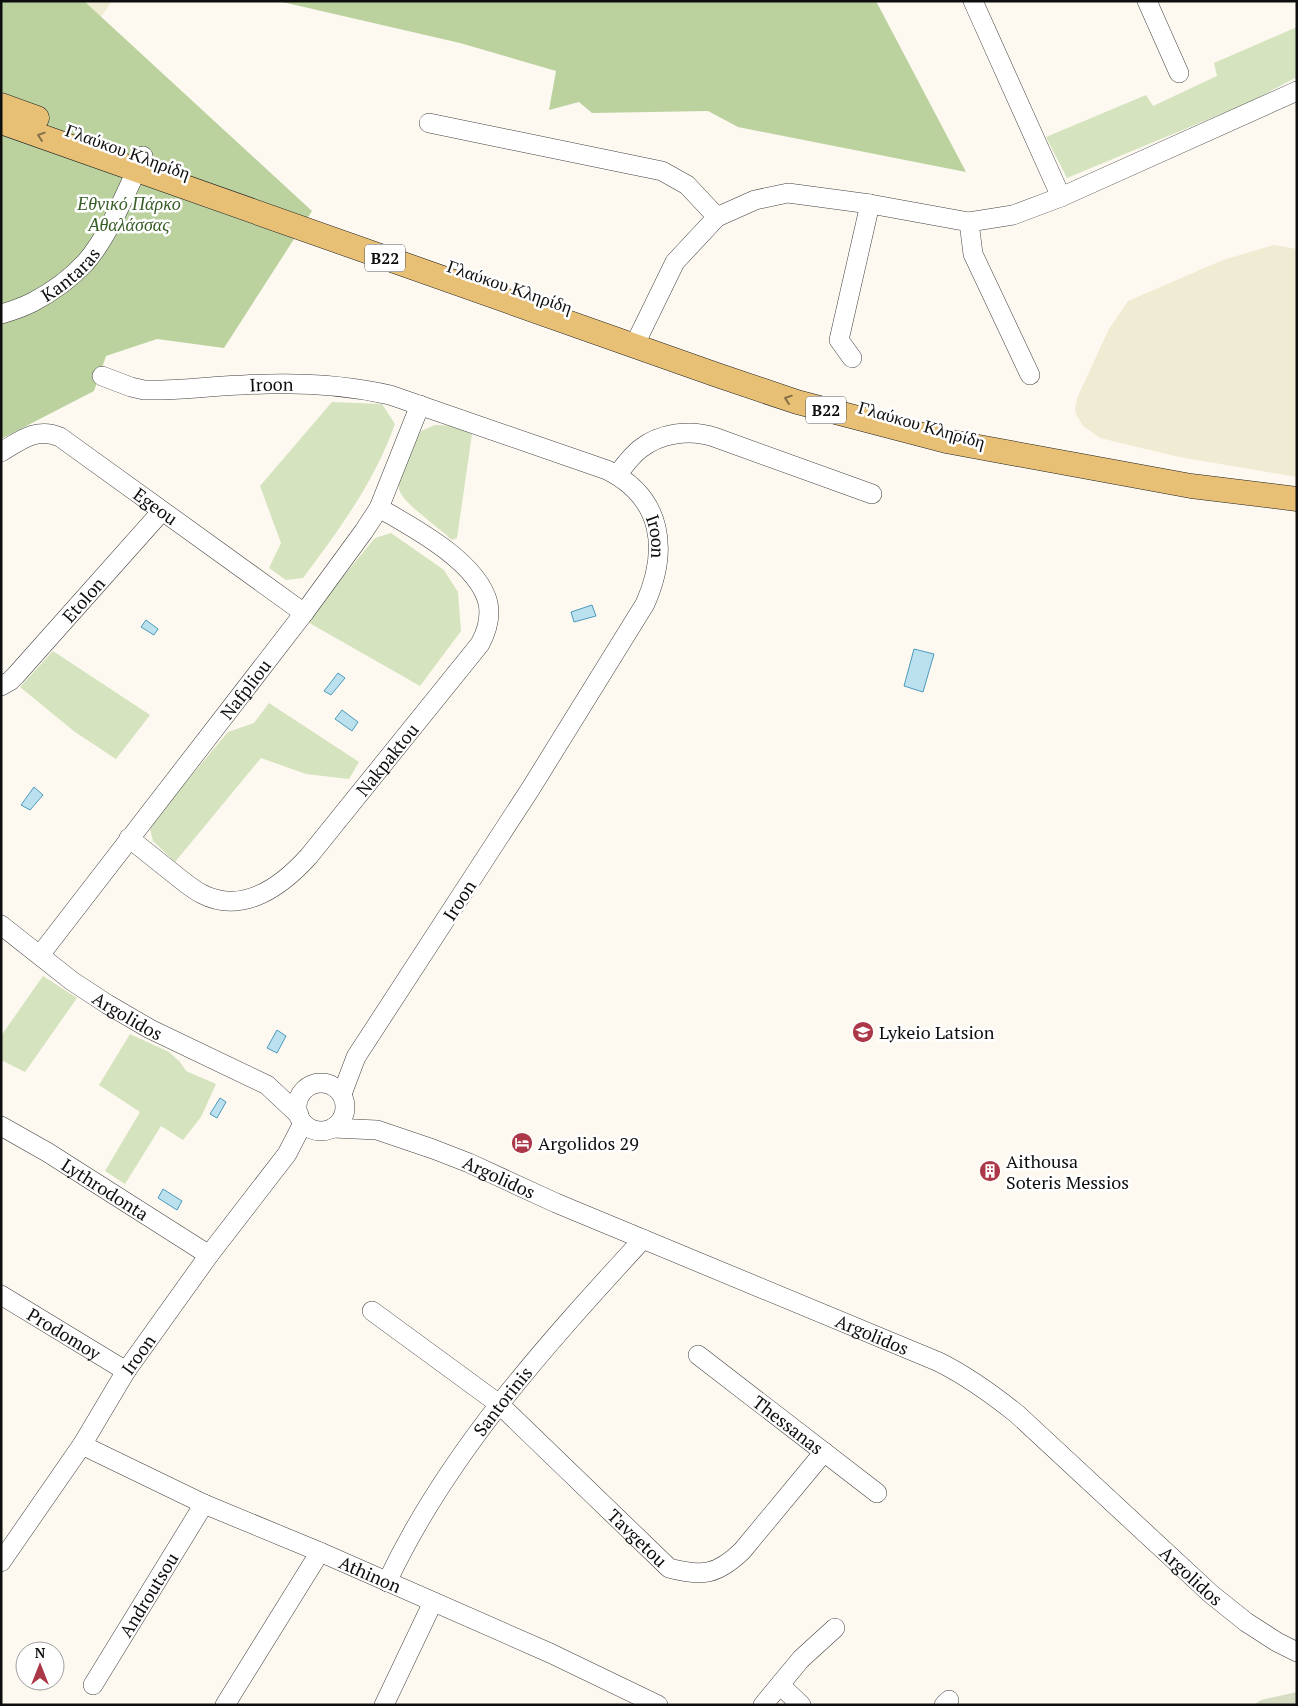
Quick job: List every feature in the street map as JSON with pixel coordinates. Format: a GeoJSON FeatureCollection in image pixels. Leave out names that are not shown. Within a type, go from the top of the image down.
{"type":"FeatureCollection","features":[{"type":"Feature","properties":{"kind":"main road","name":"Γλαύκου Κληρίδη"},"geometry":{"type":"LineString","coordinates":[[1,105],[140,163]]}},
{"type":"Feature","properties":{"kind":"main road","name":"Γλαύκου Κληρίδη"},"geometry":{"type":"LineString","coordinates":[[1,122],[140,163],[637,339],[723,361],[872,410],[1023,454],[1191,486],[1297,499]]}},
{"type":"Feature","properties":{"kind":"street"},"geometry":{"type":"LineString","coordinates":[[973,1],[1060,197]]}},
{"type":"Feature","properties":{"kind":"street"},"geometry":{"type":"LineString","coordinates":[[1147,1],[1179,73]]}},
{"type":"Feature","properties":{"kind":"street"},"geometry":{"type":"LineString","coordinates":[[637,339],[676,262],[717,217],[755,200],[788,193],[870,204],[969,222],[1012,215],[1060,197],[1297,91]]}},
{"type":"Feature","properties":{"kind":"street"},"geometry":{"type":"LineString","coordinates":[[428,123],[662,171],[687,185],[717,217]]}},
{"type":"Feature","properties":{"kind":"street","name":"Kantaras"},"geometry":{"type":"LineString","coordinates":[[1,314],[31,303],[47,294],[63,284],[85,263],[111,223],[140,163]]}},
{"type":"Feature","properties":{"kind":"street"},"geometry":{"type":"LineString","coordinates":[[852,358],[839,340],[870,204]]}},
{"type":"Feature","properties":{"kind":"street"},"geometry":{"type":"LineString","coordinates":[[969,222],[973,254],[1030,375]]}},
{"type":"Feature","properties":{"kind":"street","name":"Iroon"},"geometry":{"type":"LineString","coordinates":[[102,376],[144,390],[282,384],[346,387],[390,395],[584,461],[617,475],[626,480],[640,494],[651,512],[655,523],[658,543],[658,567],[648,597],[531,788],[356,1057],[344,1101]]}},
{"type":"Feature","properties":{"kind":"street","name":"Nafpliou"},"geometry":{"type":"LineString","coordinates":[[40,955],[304,613],[380,508],[420,405]]}},
{"type":"Feature","properties":{"kind":"street"},"geometry":{"type":"LineString","coordinates":[[617,475],[635,453],[658,439],[679,433],[698,433],[872,494]]}},
{"type":"Feature","properties":{"kind":"street","name":"Egeou"},"geometry":{"type":"LineString","coordinates":[[1,452],[35,434],[54,434],[66,440],[304,613]]}},
{"type":"Feature","properties":{"kind":"street","name":"Nakpaktou"},"geometry":{"type":"LineString","coordinates":[[129,838],[195,890],[211,898],[234,902],[249,899],[266,892],[288,878],[309,856],[480,644],[487,629],[489,613],[486,597],[478,582],[469,570],[452,555],[408,524],[380,508]]}},
{"type":"Feature","properties":{"kind":"street","name":"Etolon"},"geometry":{"type":"LineString","coordinates":[[1,686],[16,675],[162,511]]}},
{"type":"Feature","properties":{"kind":"street","name":"Argolidos"},"geometry":{"type":"LineString","coordinates":[[1,925],[72,981],[150,1029],[267,1085],[313,1124],[377,1130],[433,1149],[643,1239],[791,1299],[939,1362],[964,1375],[1017,1414],[1229,1609],[1269,1637],[1297,1652]]}},
{"type":"Feature","properties":{"kind":"street","name":"Iroon"},"geometry":{"type":"LineString","coordinates":[[315,1085],[356,1057]]}},
{"type":"Feature","properties":{"kind":"street"},"geometry":{"type":"LineString","coordinates":[[330,1084],[344,1101],[344,1117],[339,1124],[313,1124],[298,1100],[302,1093],[315,1085],[330,1084]]}},
{"type":"Feature","properties":{"kind":"street","name":"Argolidos"},"geometry":{"type":"LineString","coordinates":[[267,1085],[315,1085]]}},
{"type":"Feature","properties":{"kind":"street","name":"Argolidos"},"geometry":{"type":"LineString","coordinates":[[344,1101],[377,1130]]}},
{"type":"Feature","properties":{"kind":"street","name":"Iroon"},"geometry":{"type":"LineString","coordinates":[[1,1562],[82,1445],[126,1371],[209,1255],[287,1154],[313,1124]]}},
{"type":"Feature","properties":{"kind":"street","name":"Lythrodonta"},"geometry":{"type":"LineString","coordinates":[[1,1126],[29,1140],[209,1255]]}},
{"type":"Feature","properties":{"kind":"street","name":"Santorinis"},"geometry":{"type":"LineString","coordinates":[[388,1582],[422,1514],[499,1404],[643,1239]]}},
{"type":"Feature","properties":{"kind":"street","name":"Prodomoy"},"geometry":{"type":"LineString","coordinates":[[1,1295],[126,1371]]}},
{"type":"Feature","properties":{"kind":"street","name":"Tavgetou"},"geometry":{"type":"LineString","coordinates":[[372,1311],[499,1404],[669,1568],[697,1574],[714,1572],[736,1558],[824,1452]]}},
{"type":"Feature","properties":{"kind":"street","name":"Thessanas"},"geometry":{"type":"LineString","coordinates":[[698,1355],[877,1493]]}},
{"type":"Feature","properties":{"kind":"street","name":"Athinon"},"geometry":{"type":"LineString","coordinates":[[82,1445],[204,1504],[320,1552],[550,1653],[654,1704]]}},
{"type":"Feature","properties":{"kind":"street","name":"Androutsou"},"geometry":{"type":"LineString","coordinates":[[93,1685],[204,1504]]}},
{"type":"Feature","properties":{"kind":"street"},"geometry":{"type":"LineString","coordinates":[[225,1705],[320,1552]]}},
{"type":"Feature","properties":{"kind":"street"},"geometry":{"type":"LineString","coordinates":[[384,1705],[433,1602]]}},
{"type":"Feature","properties":{"kind":"street"},"geometry":{"type":"LineString","coordinates":[[763,1705],[801,1659],[835,1628]]}},
{"type":"Feature","properties":{"kind":"street"},"geometry":{"type":"LineString","coordinates":[[780,1685],[801,1705]]}},
{"type":"Feature","properties":{"kind":"shaded area"},"geometry":{"type":"Polygon","coordinates":[[[84,1],[112,1],[101,17],[84,1]]]}},
{"type":"Feature","properties":{"kind":"shaded area"},"geometry":{"type":"Polygon","coordinates":[[[1274,245],[1297,249],[1297,477],[1179,457],[1100,438],[1083,426],[1076,414],[1075,408],[1078,396],[1109,329],[1128,301],[1223,260],[1274,245]]]}},
{"type":"Feature","properties":{"kind":"green space","name":"Εθνικό Πάρκο Αθαλάσσας"},"geometry":{"type":"Polygon","coordinates":[[[1,1],[84,1],[312,211],[224,348],[157,339],[106,356],[94,391],[1,439],[1,1]]]}},
{"type":"Feature","properties":{"kind":"green space"},"geometry":{"type":"Polygon","coordinates":[[[278,1],[876,1],[966,172],[738,127],[708,111],[592,113],[579,102],[549,110],[556,71],[460,43],[278,1]]]}},
{"type":"Feature","properties":{"kind":"green space"},"geometry":{"type":"Polygon","coordinates":[[[1297,27],[1297,77],[1250,102],[1067,178],[1046,137],[1146,95],[1153,106],[1217,76],[1214,63],[1297,27]]]}},
{"type":"Feature","properties":{"kind":"green space"},"geometry":{"type":"Polygon","coordinates":[[[332,402],[382,404],[395,424],[367,485],[330,542],[303,578],[286,580],[269,568],[281,543],[260,486],[332,402]]]}},
{"type":"Feature","properties":{"kind":"green space"},"geometry":{"type":"Polygon","coordinates":[[[435,425],[455,426],[472,434],[457,538],[452,540],[414,508],[401,494],[399,489],[404,468],[421,431],[435,425]]]}},
{"type":"Feature","properties":{"kind":"green space"},"geometry":{"type":"Polygon","coordinates":[[[391,533],[444,570],[458,592],[461,631],[420,686],[306,621],[375,538],[391,533]]]}},
{"type":"Feature","properties":{"kind":"green space"},"geometry":{"type":"Polygon","coordinates":[[[53,651],[150,715],[116,759],[75,732],[20,687],[53,651]]]}},
{"type":"Feature","properties":{"kind":"green space"},"geometry":{"type":"Polygon","coordinates":[[[269,703],[359,762],[349,779],[306,774],[261,758],[175,862],[153,841],[150,829],[161,812],[228,732],[254,723],[269,703]]]}},
{"type":"Feature","properties":{"kind":"green space"},"geometry":{"type":"Polygon","coordinates":[[[43,976],[77,998],[25,1072],[1,1060],[1,1036],[43,976]]]}},
{"type":"Feature","properties":{"kind":"green space"},"geometry":{"type":"Polygon","coordinates":[[[130,1034],[169,1052],[180,1062],[186,1071],[216,1084],[201,1117],[183,1140],[161,1126],[125,1184],[105,1171],[140,1112],[99,1085],[130,1034]]]}},
{"type":"Feature","properties":{"kind":"green space"},"geometry":{"type":"Polygon","coordinates":[[[1297,1692],[1297,1705],[1254,1705],[1261,1700],[1297,1692]]]}},
{"type":"Feature","properties":{"kind":"water"},"geometry":{"type":"Polygon","coordinates":[[[592,605],[596,616],[574,622],[571,612],[592,605]]]}},
{"type":"Feature","properties":{"kind":"water"},"geometry":{"type":"Polygon","coordinates":[[[146,620],[158,629],[154,635],[141,627],[146,620]]]}},
{"type":"Feature","properties":{"kind":"water"},"geometry":{"type":"Polygon","coordinates":[[[914,649],[934,654],[923,692],[904,686],[914,649]]]}},
{"type":"Feature","properties":{"kind":"water"},"geometry":{"type":"Polygon","coordinates":[[[338,673],[345,678],[331,695],[324,691],[338,673]]]}},
{"type":"Feature","properties":{"kind":"water"},"geometry":{"type":"Polygon","coordinates":[[[342,710],[358,722],[352,731],[335,719],[342,710]]]}},
{"type":"Feature","properties":{"kind":"water"},"geometry":{"type":"Polygon","coordinates":[[[34,787],[43,795],[30,810],[21,805],[34,787]]]}},
{"type":"Feature","properties":{"kind":"water"},"geometry":{"type":"Polygon","coordinates":[[[277,1030],[286,1036],[277,1053],[267,1048],[277,1030]]]}},
{"type":"Feature","properties":{"kind":"water"},"geometry":{"type":"Polygon","coordinates":[[[220,1098],[226,1102],[217,1118],[210,1114],[220,1098]]]}},
{"type":"Feature","properties":{"kind":"water"},"geometry":{"type":"Polygon","coordinates":[[[163,1189],[182,1201],[177,1210],[158,1198],[163,1189]]]}},
{"type":"Feature","properties":{"kind":"place","name":"Lykeio Latsion"},"geometry":{"type":"Point","coordinates":[863,1032]}},
{"type":"Feature","properties":{"kind":"place","name":"Argolidos 29"},"geometry":{"type":"Point","coordinates":[522,1143]}},
{"type":"Feature","properties":{"kind":"place","name":"Aithousa Soteris Messios"},"geometry":{"type":"Point","coordinates":[990,1171]}}]}
